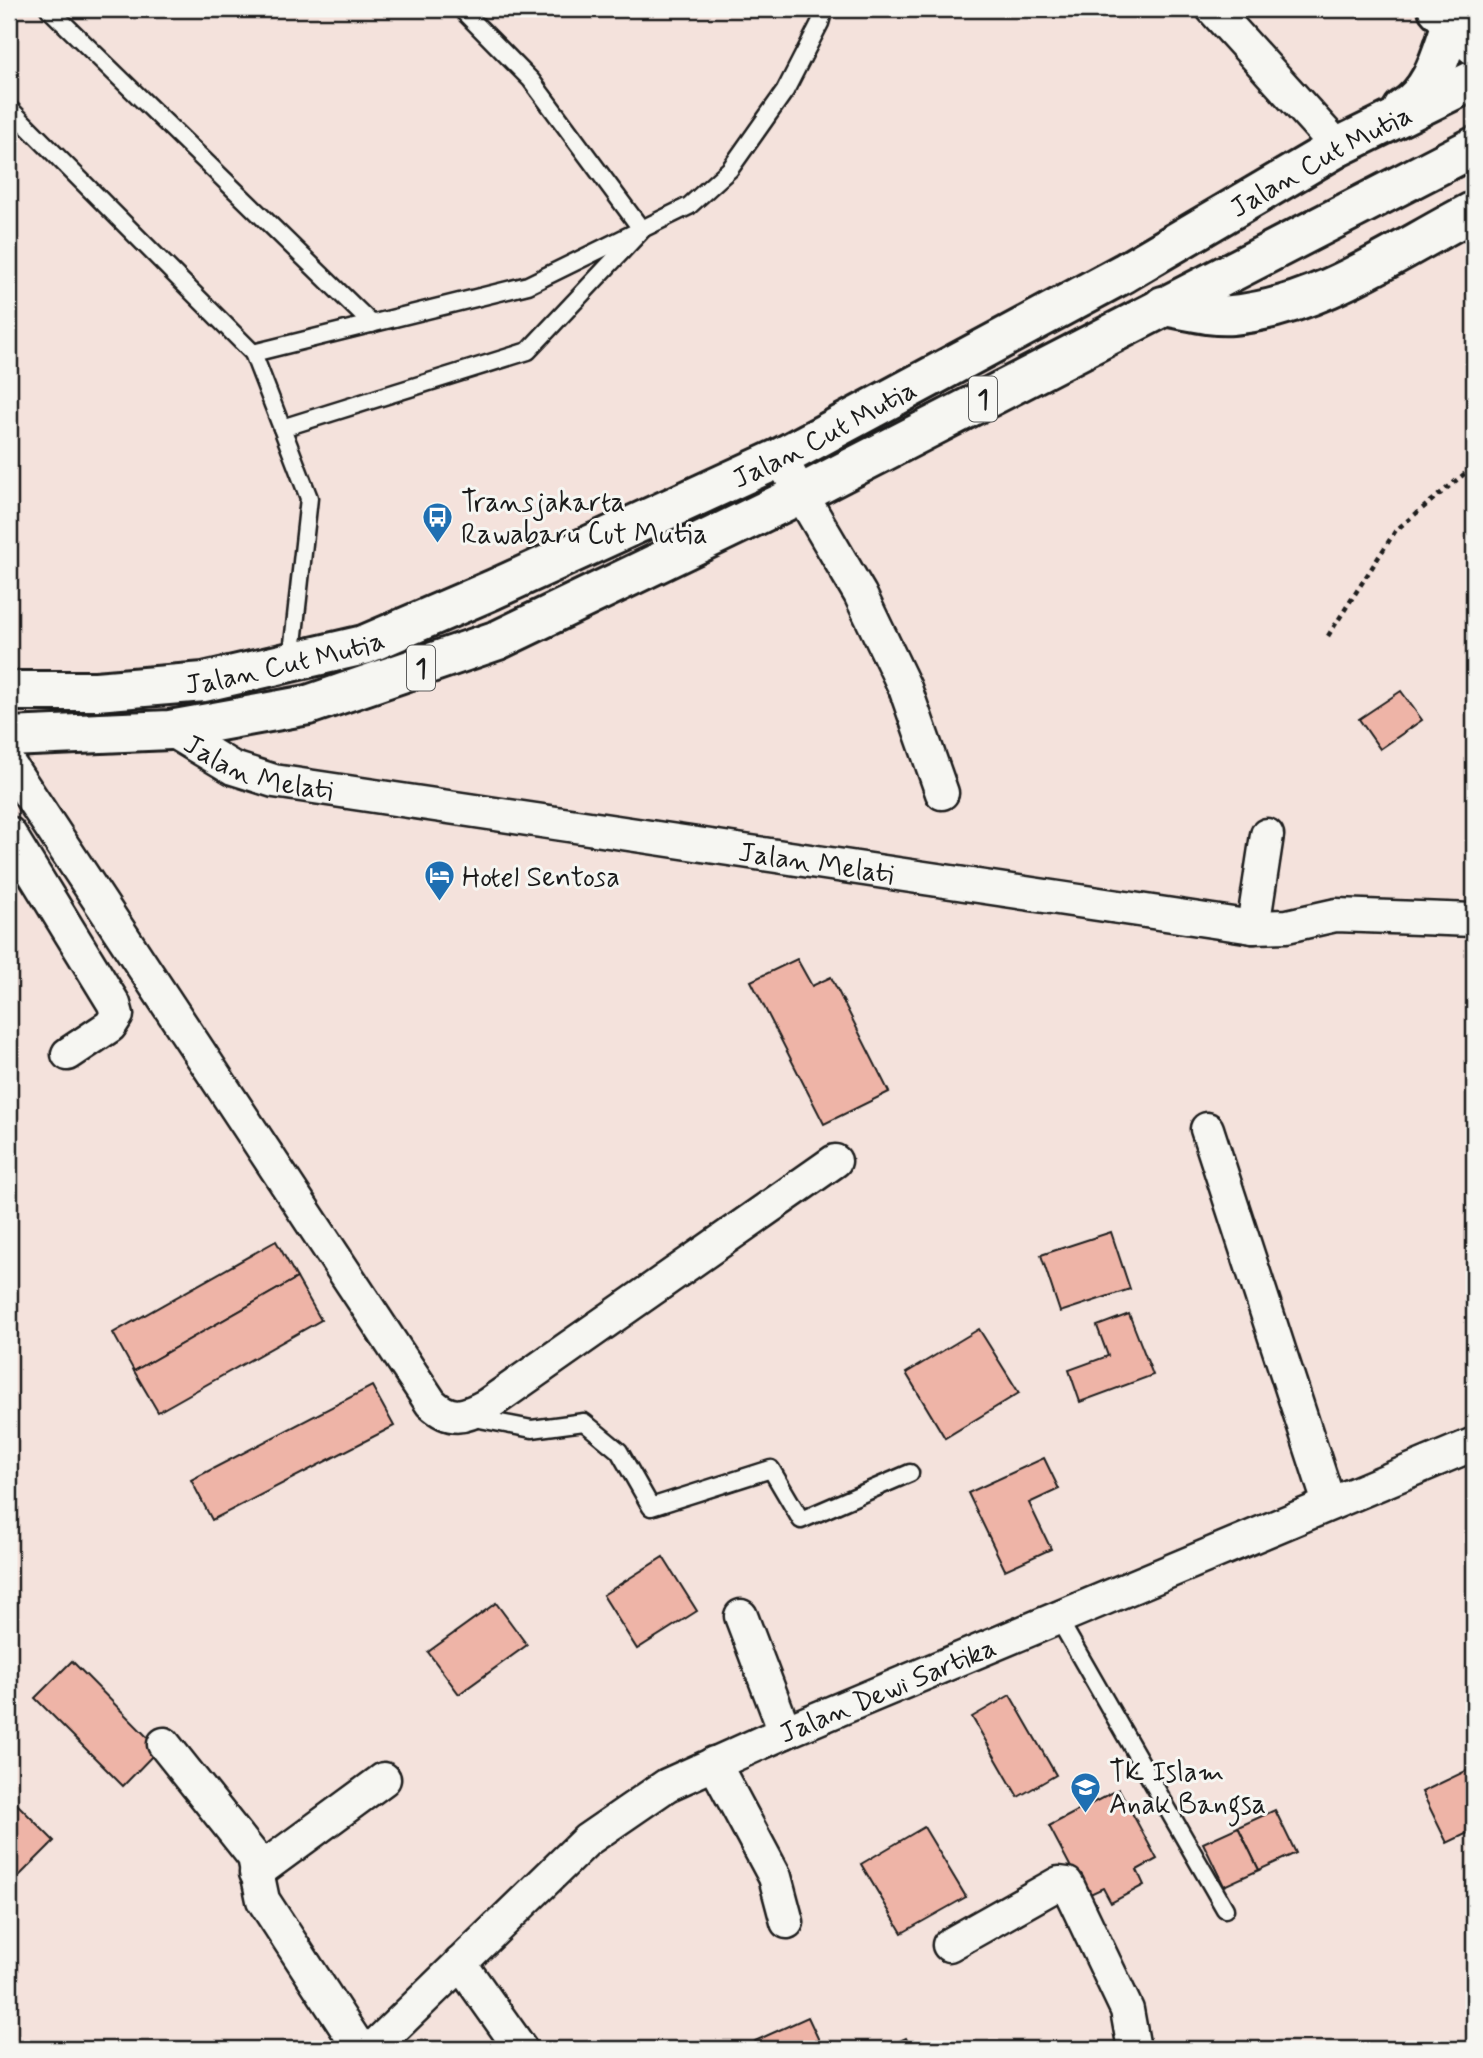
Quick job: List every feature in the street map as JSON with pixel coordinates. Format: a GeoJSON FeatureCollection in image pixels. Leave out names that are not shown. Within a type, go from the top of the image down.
{"type":"FeatureCollection","features":[{"type":"Feature","properties":{"kind":"highway"},"geometry":{"type":"LineString","coordinates":[[1338,147],[1413,103],[1432,78],[1455,26]]}},
{"type":"Feature","properties":{"kind":"highway","name":"Jalan Cut Mutia"},"geometry":{"type":"LineString","coordinates":[[9,691],[96,691],[205,682],[364,645],[492,590],[780,458],[1124,273],[1338,147],[1474,80]]}},
{"type":"Feature","properties":{"kind":"highway","name":"Jalan Cut Mutia"},"geometry":{"type":"LineString","coordinates":[[9,737],[170,730],[308,705],[498,640],[803,493],[1474,147]]}},
{"type":"Feature","properties":{"kind":"highway"},"geometry":{"type":"LineString","coordinates":[[1163,306],[1230,315],[1294,302],[1347,280],[1474,211]]}},
{"type":"Feature","properties":{"kind":"street"},"geometry":{"type":"LineString","coordinates":[[1213,9],[1338,147]]}},
{"type":"Feature","properties":{"kind":"street"},"geometry":{"type":"LineString","coordinates":[[780,458],[860,594],[905,688],[942,793]]}},
{"type":"Feature","properties":{"kind":"street","name":"Jalan Melati"},"geometry":{"type":"LineString","coordinates":[[170,730],[233,768],[274,781],[1253,927],[1287,926],[1336,915],[1474,920]]}},
{"type":"Feature","properties":{"kind":"street"},"geometry":{"type":"LineString","coordinates":[[9,764],[431,1403],[441,1413],[453,1417],[467,1416],[835,1161]]}},
{"type":"Feature","properties":{"kind":"street"},"geometry":{"type":"LineString","coordinates":[[9,834],[114,1004],[117,1015],[110,1026],[68,1054]]}},
{"type":"Feature","properties":{"kind":"street"},"geometry":{"type":"LineString","coordinates":[[1253,927],[1267,835]]}},
{"type":"Feature","properties":{"kind":"street"},"geometry":{"type":"LineString","coordinates":[[1206,1129],[1329,1503]]}},
{"type":"Feature","properties":{"kind":"street","name":"Jalan Dewi Sartika"},"geometry":{"type":"LineString","coordinates":[[372,2049],[587,1840],[667,1785],[785,1732],[1474,1444]]}},
{"type":"Feature","properties":{"kind":"street"},"geometry":{"type":"LineString","coordinates":[[741,1616],[785,1732]]}},
{"type":"Feature","properties":{"kind":"street"},"geometry":{"type":"LineString","coordinates":[[164,1744],[254,1857],[263,1900],[360,2049]]}},
{"type":"Feature","properties":{"kind":"street"},"geometry":{"type":"LineString","coordinates":[[714,1763],[775,1877],[787,1922]]}},
{"type":"Feature","properties":{"kind":"street"},"geometry":{"type":"LineString","coordinates":[[256,1873],[384,1779]]}},
{"type":"Feature","properties":{"kind":"street"},"geometry":{"type":"LineString","coordinates":[[949,1945],[1059,1883],[1067,1884],[1127,2010],[1134,2049]]}},
{"type":"Feature","properties":{"kind":"street"},"geometry":{"type":"LineString","coordinates":[[460,1963],[521,2049]]}},
{"type":"Feature","properties":{"kind":"lane"},"geometry":{"type":"LineString","coordinates":[[49,9],[372,324]]}},
{"type":"Feature","properties":{"kind":"lane"},"geometry":{"type":"LineString","coordinates":[[461,9],[531,80],[642,230]]}},
{"type":"Feature","properties":{"kind":"lane"},"geometry":{"type":"LineString","coordinates":[[253,353],[528,285],[689,206],[730,169],[785,91],[820,23],[824,9]]}},
{"type":"Feature","properties":{"kind":"lane"},"geometry":{"type":"LineString","coordinates":[[9,108],[253,353],[309,498],[290,662]]}},
{"type":"Feature","properties":{"kind":"lane"},"geometry":{"type":"LineString","coordinates":[[282,428],[528,351],[642,230]]}},
{"type":"Feature","properties":{"kind":"lane"},"geometry":{"type":"LineString","coordinates":[[467,1416],[531,1429],[584,1422],[618,1451],[651,1507],[771,1469],[801,1520],[910,1473]]}},
{"type":"Feature","properties":{"kind":"lane"},"geometry":{"type":"LineString","coordinates":[[1058,1618],[1225,1909]]}},
{"type":"Feature","properties":{"kind":"path"},"geometry":{"type":"LineString","coordinates":[[1328,636],[1396,530],[1474,466]]}},
{"type":"Feature","properties":{"kind":"building"},"geometry":{"type":"Polygon","coordinates":[[[1401,691],[1422,720],[1380,749],[1359,719],[1401,691]]]}},
{"type":"Feature","properties":{"kind":"building"},"geometry":{"type":"Polygon","coordinates":[[[797,959],[812,986],[831,977],[889,1092],[824,1124],[751,981],[797,959]]]}},
{"type":"Feature","properties":{"kind":"building"},"geometry":{"type":"Polygon","coordinates":[[[1111,1232],[1130,1289],[1060,1312],[1041,1255],[1111,1232]]]}},
{"type":"Feature","properties":{"kind":"building"},"geometry":{"type":"Polygon","coordinates":[[[276,1241],[297,1278],[134,1371],[113,1333],[276,1241]]]}},
{"type":"Feature","properties":{"kind":"building"},"geometry":{"type":"Polygon","coordinates":[[[297,1278],[321,1320],[158,1412],[134,1371],[297,1278]]]}},
{"type":"Feature","properties":{"kind":"building"},"geometry":{"type":"Polygon","coordinates":[[[1129,1314],[1153,1375],[1080,1402],[1069,1370],[1108,1356],[1097,1326],[1129,1314]]]}},
{"type":"Feature","properties":{"kind":"building"},"geometry":{"type":"Polygon","coordinates":[[[979,1329],[1019,1393],[945,1438],[906,1373],[979,1329]]]}},
{"type":"Feature","properties":{"kind":"building"},"geometry":{"type":"Polygon","coordinates":[[[372,1386],[394,1426],[212,1520],[191,1480],[372,1386]]]}},
{"type":"Feature","properties":{"kind":"building"},"geometry":{"type":"Polygon","coordinates":[[[1044,1458],[1059,1489],[1029,1503],[1051,1549],[1005,1570],[968,1493],[1044,1458]]]}},
{"type":"Feature","properties":{"kind":"building"},"geometry":{"type":"Polygon","coordinates":[[[663,1557],[697,1611],[637,1649],[603,1595],[663,1557]]]}},
{"type":"Feature","properties":{"kind":"building"},"geometry":{"type":"Polygon","coordinates":[[[496,1603],[527,1645],[459,1694],[428,1652],[496,1603]]]}},
{"type":"Feature","properties":{"kind":"building"},"geometry":{"type":"Polygon","coordinates":[[[72,1661],[159,1749],[123,1786],[35,1698],[72,1661]]]}},
{"type":"Feature","properties":{"kind":"building"},"geometry":{"type":"Polygon","coordinates":[[[1010,1695],[1056,1775],[1018,1797],[972,1717],[1010,1695]]]}},
{"type":"Feature","properties":{"kind":"building"},"geometry":{"type":"Polygon","coordinates":[[[1474,1767],[1474,1830],[1447,1843],[1422,1792],[1474,1767]]]}},
{"type":"Feature","properties":{"kind":"building"},"geometry":{"type":"Polygon","coordinates":[[[1119,1789],[1157,1859],[1137,1870],[1144,1885],[1111,1903],[1103,1888],[1086,1896],[1049,1826],[1119,1789]]]}},
{"type":"Feature","properties":{"kind":"building"},"geometry":{"type":"Polygon","coordinates":[[[16,1803],[54,1841],[9,1886],[9,1810],[16,1803]]]}},
{"type":"Feature","properties":{"kind":"building"},"geometry":{"type":"Polygon","coordinates":[[[1275,1810],[1296,1853],[1259,1870],[1238,1827],[1275,1810]]]}},
{"type":"Feature","properties":{"kind":"building"},"geometry":{"type":"Polygon","coordinates":[[[924,1827],[966,1897],[902,1933],[861,1864],[924,1827]]]}},
{"type":"Feature","properties":{"kind":"building"},"geometry":{"type":"Polygon","coordinates":[[[1238,1827],[1259,1870],[1224,1886],[1203,1843],[1238,1827]]]}},
{"type":"Feature","properties":{"kind":"building"},"geometry":{"type":"Polygon","coordinates":[[[808,2017],[823,2049],[759,2049],[755,2041],[808,2017]]]}},
{"type":"Feature","properties":{"kind":"building"},"geometry":{"type":"Polygon","coordinates":[[[906,2038],[911,2049],[882,2049],[906,2038]]]}},
{"type":"Feature","properties":{"kind":"place","name":"Transjakarta Rawabaru Cut Mutia"},"geometry":{"type":"Point","coordinates":[438,544]}},
{"type":"Feature","properties":{"kind":"place","name":"Hotel Sentosa"},"geometry":{"type":"Point","coordinates":[439,903]}},
{"type":"Feature","properties":{"kind":"place","name":"TK Islam Anak Bangsa"},"geometry":{"type":"Point","coordinates":[1086,1814]}}]}
